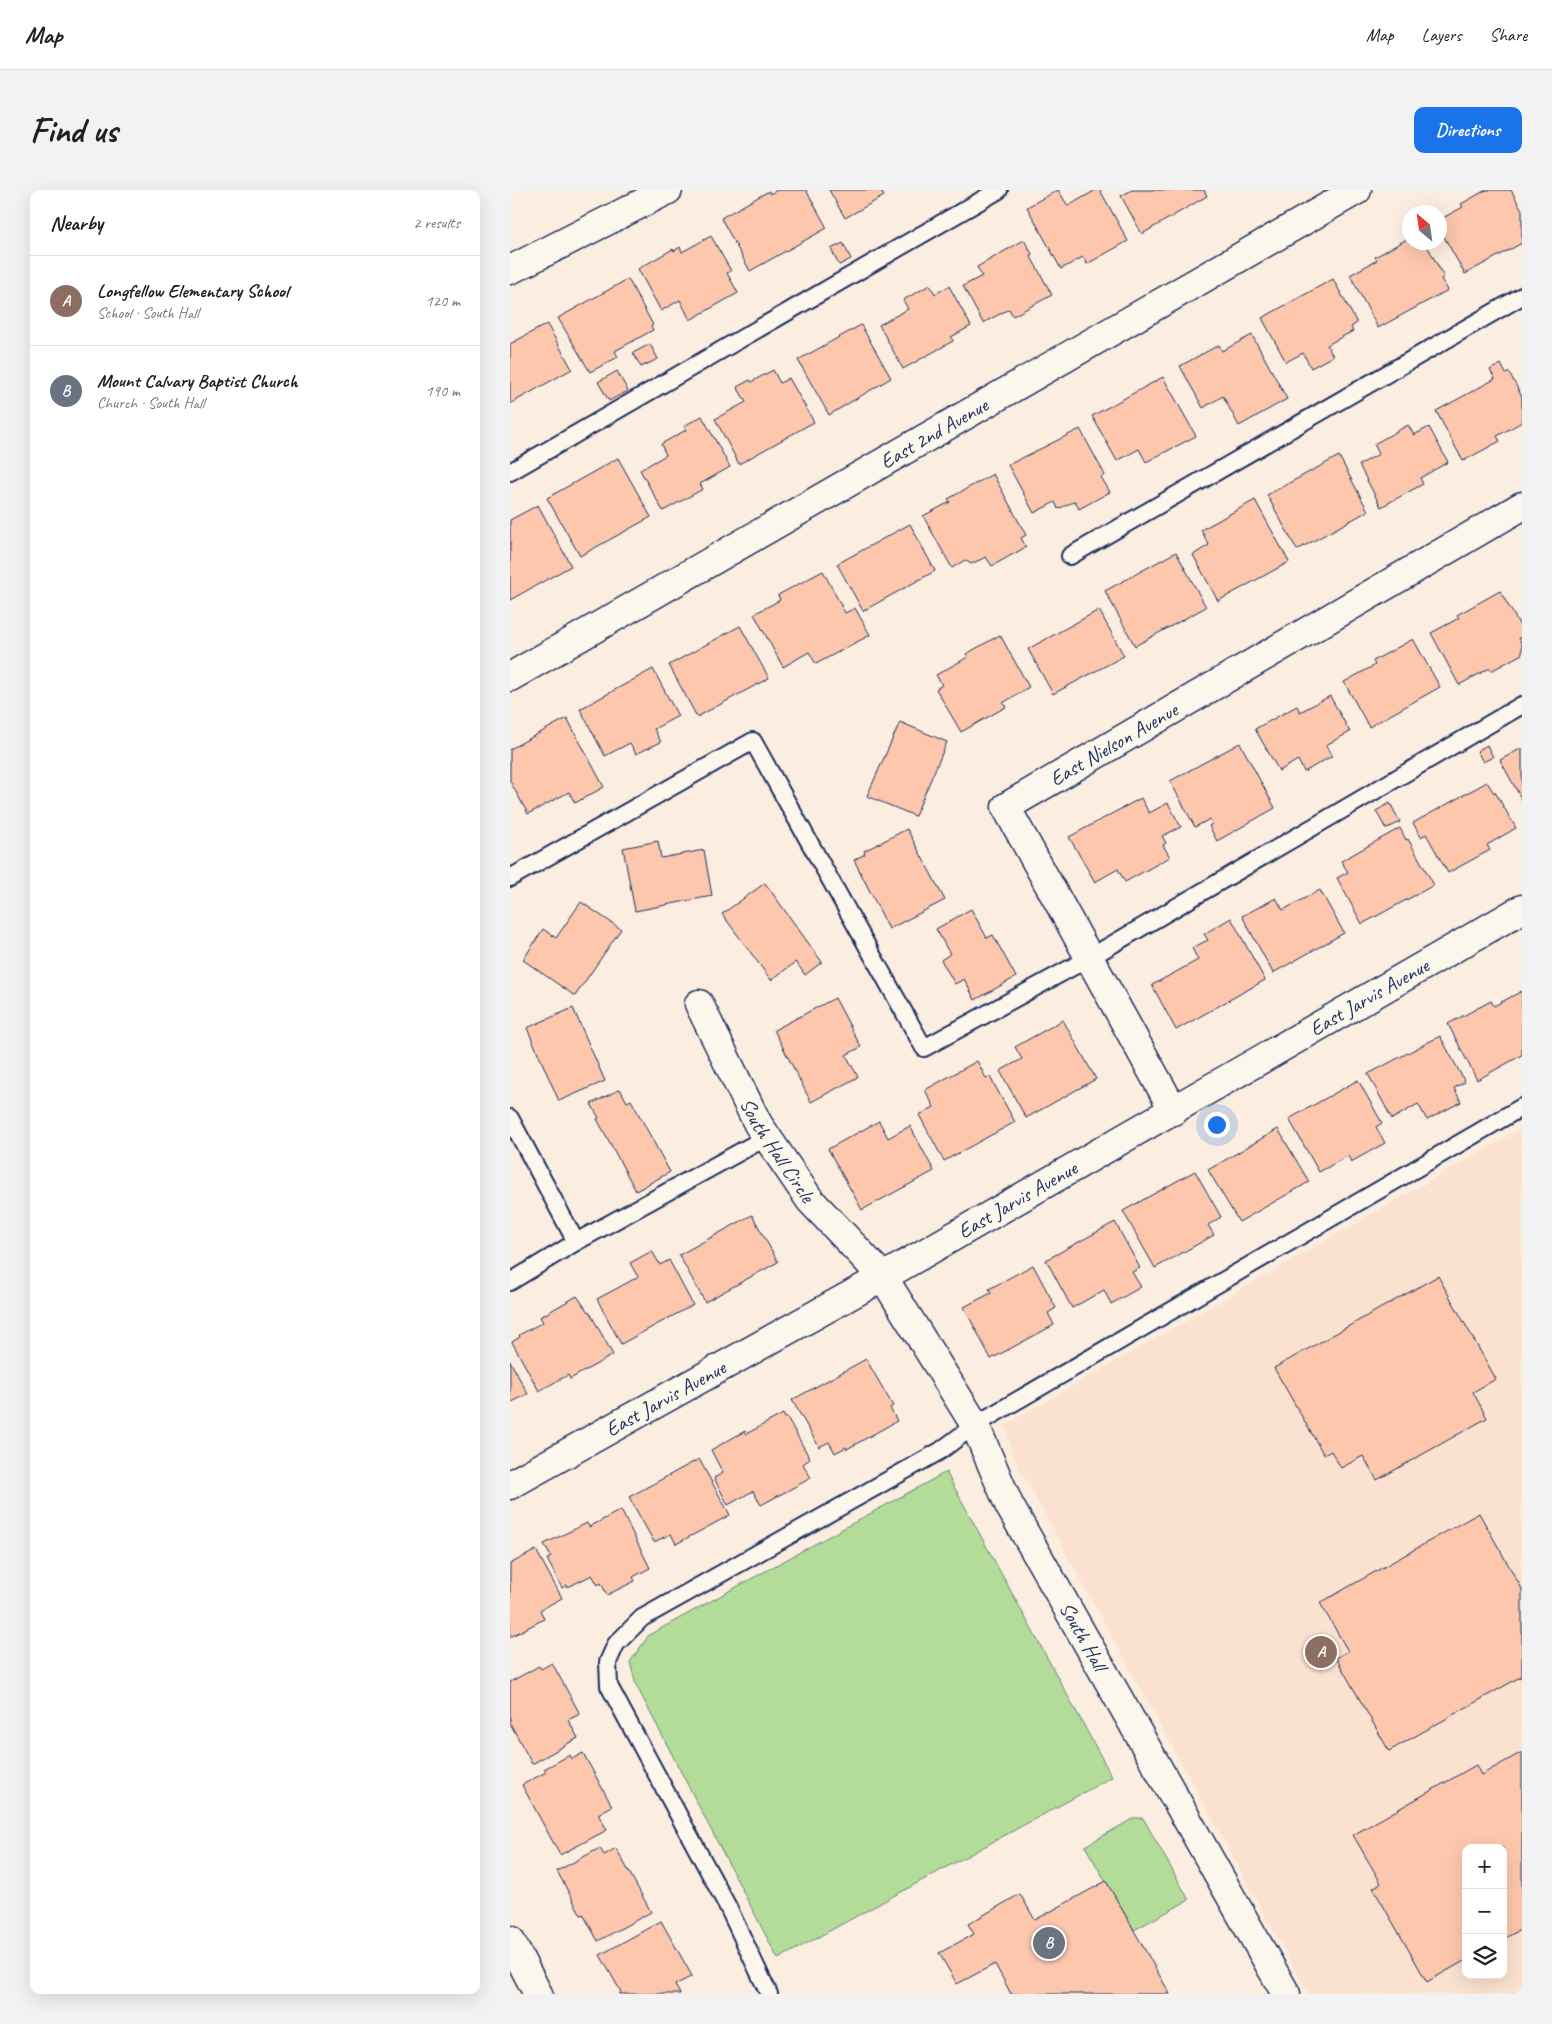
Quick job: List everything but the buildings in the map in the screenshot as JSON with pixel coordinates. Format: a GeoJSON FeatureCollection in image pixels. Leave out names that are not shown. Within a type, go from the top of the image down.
{"type":"FeatureCollection","features":[{"type":"Feature","properties":{"kind":"street"},"geometry":{"type":"LineString","coordinates":[[511,267],[668,190]]}},
{"type":"Feature","properties":{"kind":"street","name":"East 2nd Avenue"},"geometry":{"type":"LineString","coordinates":[[510,677],[1357,190]]}},
{"type":"Feature","properties":{"kind":"street","name":"East Nielson Avenue"},"geometry":{"type":"LineString","coordinates":[[1174,1111],[1006,808],[1522,506]]}},
{"type":"Feature","properties":{"kind":"street","name":"East Jarvis Avenue"},"geometry":{"type":"LineString","coordinates":[[510,1485],[883,1277],[1522,909]]}},
{"type":"Feature","properties":{"kind":"street","name":"South Hall Circle"},"geometry":{"type":"LineString","coordinates":[[699,1004],[758,1124],[810,1200],[883,1277]]}},
{"type":"Feature","properties":{"kind":"street","name":"South Hall"},"geometry":{"type":"LineString","coordinates":[[883,1277],[976,1425],[1009,1505],[1286,1994]]}},
{"type":"Feature","properties":{"kind":"street"},"geometry":{"type":"LineString","coordinates":[[514,1958],[538,1994]]}},
{"type":"Feature","properties":{"kind":"lane"},"geometry":{"type":"LineString","coordinates":[[510,472],[999,190]]}},
{"type":"Feature","properties":{"kind":"lane"},"geometry":{"type":"LineString","coordinates":[[1070,556],[1522,296]]}},
{"type":"Feature","properties":{"kind":"lane"},"geometry":{"type":"LineString","coordinates":[[510,878],[753,740],[924,1048],[1089,958],[1522,705]]}},
{"type":"Feature","properties":{"kind":"lane"},"geometry":{"type":"LineString","coordinates":[[769,1994],[728,1907],[609,1686],[608,1662],[616,1644],[642,1618],[940,1452],[976,1425],[1522,1107]]}},
{"type":"Feature","properties":{"kind":"lane"},"geometry":{"type":"LineString","coordinates":[[510,1118],[576,1242]]}},
{"type":"Feature","properties":{"kind":"lane"},"geometry":{"type":"LineString","coordinates":[[510,1282],[576,1242],[767,1137]]}},
{"type":"Feature","properties":{"kind":"shaded area"},"geometry":{"type":"Polygon","coordinates":[[[1522,1128],[1522,1994],[1308,1994],[1013,1456],[1005,1425],[1522,1128]]]}},
{"type":"Feature","properties":{"kind":"green space"},"geometry":{"type":"Polygon","coordinates":[[[946,1472],[1112,1777],[778,1959],[636,1685],[630,1662],[649,1635],[946,1472]]]}},
{"type":"Feature","properties":{"kind":"green space"},"geometry":{"type":"Polygon","coordinates":[[[1134,1818],[1143,1818],[1189,1900],[1134,1930],[1085,1846],[1134,1818]]]}},
{"type":"Feature","properties":{"kind":"place","name":"Longfellow Elementary School"},"geometry":{"type":"Point","coordinates":[1321,1652]}},
{"type":"Feature","properties":{"kind":"place","name":"Mount Calvary Baptist Church"},"geometry":{"type":"Point","coordinates":[1049,1943]}}]}
